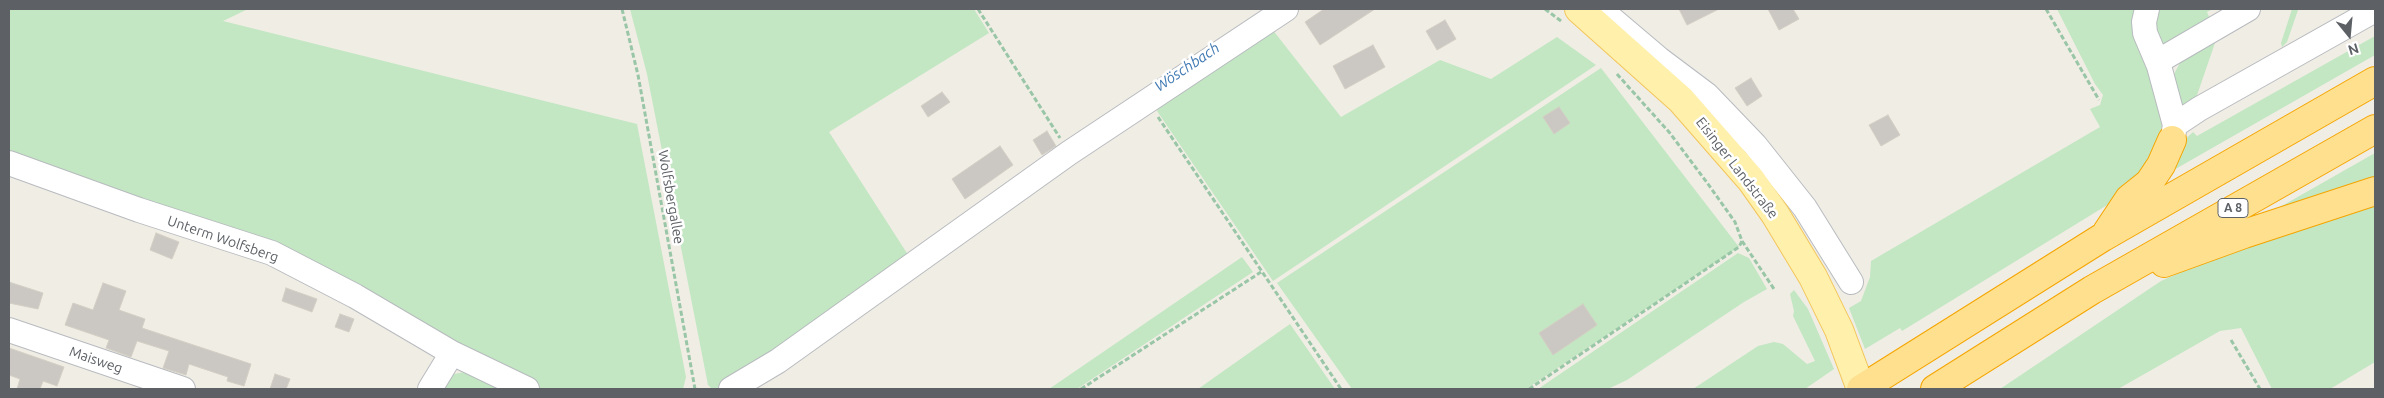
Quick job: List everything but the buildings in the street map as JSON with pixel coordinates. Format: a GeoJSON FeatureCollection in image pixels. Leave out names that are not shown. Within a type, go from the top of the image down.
{"type":"FeatureCollection","features":[{"type":"Feature","properties":{"kind":"highway"},"geometry":{"type":"LineString","coordinates":[[1868,385],[2103,238],[2375,81]]}},
{"type":"Feature","properties":{"kind":"highway","name":"A 8"},"geometry":{"type":"LineString","coordinates":[[1935,389],[2092,290],[2375,129]]}},
{"type":"Feature","properties":{"kind":"highway"},"geometry":{"type":"LineString","coordinates":[[2103,238],[2129,199],[2149,183],[2161,165],[2174,133]]}},
{"type":"Feature","properties":{"kind":"highway"},"geometry":{"type":"LineString","coordinates":[[2092,290],[2244,234],[2375,191]]}},
{"type":"Feature","properties":{"kind":"main road","name":"Eisinger Landstraße"},"geometry":{"type":"LineString","coordinates":[[1580,9],[1682,100],[1751,180],[1775,214],[1813,277],[1868,385]]}},
{"type":"Feature","properties":{"kind":"street"},"geometry":{"type":"LineString","coordinates":[[731,389],[778,361],[1070,153],[1286,9]]}},
{"type":"Feature","properties":{"kind":"street","name":"Eisinger Landstraße"},"geometry":{"type":"LineString","coordinates":[[1600,9],[1659,59],[1707,96],[1734,121],[1778,172],[1805,208],[1852,282]]}},
{"type":"Feature","properties":{"kind":"street"},"geometry":{"type":"LineString","coordinates":[[2147,9],[2144,22],[2145,33],[2159,66],[2174,133]]}},
{"type":"Feature","properties":{"kind":"street"},"geometry":{"type":"LineString","coordinates":[[2159,66],[2162,59],[2168,53],[2248,9]]}},
{"type":"Feature","properties":{"kind":"street"},"geometry":{"type":"LineString","coordinates":[[2174,133],[2199,108],[2375,10]]}},
{"type":"Feature","properties":{"kind":"street","name":"Unterm Wolfsberg"},"geometry":{"type":"LineString","coordinates":[[9,163],[139,210],[272,253],[355,296],[452,353],[527,389]]}},
{"type":"Feature","properties":{"kind":"street","name":"Maisweg"},"geometry":{"type":"LineString","coordinates":[[9,330],[183,389]]}},
{"type":"Feature","properties":{"kind":"street"},"geometry":{"type":"LineString","coordinates":[[430,389],[452,353]]}},
{"type":"Feature","properties":{"kind":"path","name":"Wolfsbergallee"},"geometry":{"type":"LineString","coordinates":[[622,9],[638,75],[695,389]]}},
{"type":"Feature","properties":{"kind":"path"},"geometry":{"type":"LineString","coordinates":[[978,9],[1070,153]]}},
{"type":"Feature","properties":{"kind":"path"},"geometry":{"type":"LineString","coordinates":[[2046,9],[2098,100]]}},
{"type":"Feature","properties":{"kind":"path"},"geometry":{"type":"LineString","coordinates":[[1612,69],[1668,132],[1708,184],[1734,222],[1742,241],[1774,289]]}},
{"type":"Feature","properties":{"kind":"path"},"geometry":{"type":"LineString","coordinates":[[1148,102],[1341,389]]}},
{"type":"Feature","properties":{"kind":"path"},"geometry":{"type":"LineString","coordinates":[[1529,389],[1739,247],[1742,241]]}},
{"type":"Feature","properties":{"kind":"path"},"geometry":{"type":"LineString","coordinates":[[1081,389],[1261,272]]}},
{"type":"Feature","properties":{"kind":"path"},"geometry":{"type":"LineString","coordinates":[[2231,340],[2260,389]]}},
{"type":"Feature","properties":{"kind":"green space"},"geometry":{"type":"Polygon","coordinates":[[[9,9],[248,9],[223,21],[637,124],[686,377],[683,389],[542,389],[511,376],[324,270],[9,157],[9,9]]]}},
{"type":"Feature","properties":{"kind":"green space"},"geometry":{"type":"Polygon","coordinates":[[[630,9],[974,9],[989,33],[829,132],[912,261],[737,380],[717,388],[711,388],[708,385],[647,74],[630,9]]]}},
{"type":"Feature","properties":{"kind":"green space"},"geometry":{"type":"Polygon","coordinates":[[[2057,9],[2140,9],[2166,137],[2130,191],[1902,331],[1900,328],[1865,349],[1849,308],[1861,301],[1870,277],[1871,261],[2100,127],[2090,109],[2100,105],[2103,95],[2095,84],[2057,9]]]}},
{"type":"Feature","properties":{"kind":"green space"},"geometry":{"type":"Polygon","coordinates":[[[2158,9],[2213,9],[2207,12],[2211,21],[2168,45],[2157,44],[2154,17],[2158,9]]]}},
{"type":"Feature","properties":{"kind":"green space"},"geometry":{"type":"Polygon","coordinates":[[[2292,9],[2298,10],[2287,42],[2282,47],[2281,43],[2292,9]]]}},
{"type":"Feature","properties":{"kind":"green space"},"geometry":{"type":"Polygon","coordinates":[[[1272,29],[1341,117],[1440,60],[1491,79],[1557,37],[1596,65],[1273,281],[1157,111],[1159,105],[1272,29]]]}},
{"type":"Feature","properties":{"kind":"green space"},"geometry":{"type":"Polygon","coordinates":[[[2375,36],[2375,55],[2172,171],[2181,143],[2193,132],[2197,136],[2375,36]]]}},
{"type":"Feature","properties":{"kind":"green space"},"geometry":{"type":"Polygon","coordinates":[[[2217,37],[2195,101],[2182,107],[2173,79],[2175,72],[2181,61],[2217,37]]]}},
{"type":"Feature","properties":{"kind":"green space"},"geometry":{"type":"Polygon","coordinates":[[[1601,68],[1739,247],[1526,389],[1352,389],[1277,283],[1601,68]]]}},
{"type":"Feature","properties":{"kind":"green space"},"geometry":{"type":"Polygon","coordinates":[[[2375,153],[2375,184],[2283,214],[2280,207],[2375,153]]]}},
{"type":"Feature","properties":{"kind":"green space"},"geometry":{"type":"Polygon","coordinates":[[[2375,202],[2375,362],[2330,389],[2272,389],[2241,328],[2220,331],[2118,389],[2000,389],[2161,281],[2195,266],[2375,202]]]}},
{"type":"Feature","properties":{"kind":"green space"},"geometry":{"type":"Polygon","coordinates":[[[1738,253],[1749,258],[1767,289],[1744,302],[1627,380],[1608,389],[1538,389],[1738,253]]]}},
{"type":"Feature","properties":{"kind":"green space"},"geometry":{"type":"Polygon","coordinates":[[[1242,257],[1253,272],[1077,389],[1049,389],[1242,257]]]}},
{"type":"Feature","properties":{"kind":"green space"},"geometry":{"type":"Polygon","coordinates":[[[1794,290],[1808,309],[1834,369],[1805,389],[1693,389],[1758,346],[1774,342],[1783,344],[1807,364],[1815,361],[1793,316],[1794,311],[1790,294],[1794,290]]]}},
{"type":"Feature","properties":{"kind":"green space"},"geometry":{"type":"Polygon","coordinates":[[[1290,324],[1335,389],[1198,389],[1290,324]]]}},
{"type":"Feature","properties":{"kind":"green space"},"geometry":{"type":"Polygon","coordinates":[[[464,372],[492,380],[512,389],[438,389],[450,375],[464,372]]]}},
{"type":"Feature","properties":{"kind":"water label","name":"Wöschbach"},"geometry":{"type":"Point","coordinates":[1187,67]}}]}
